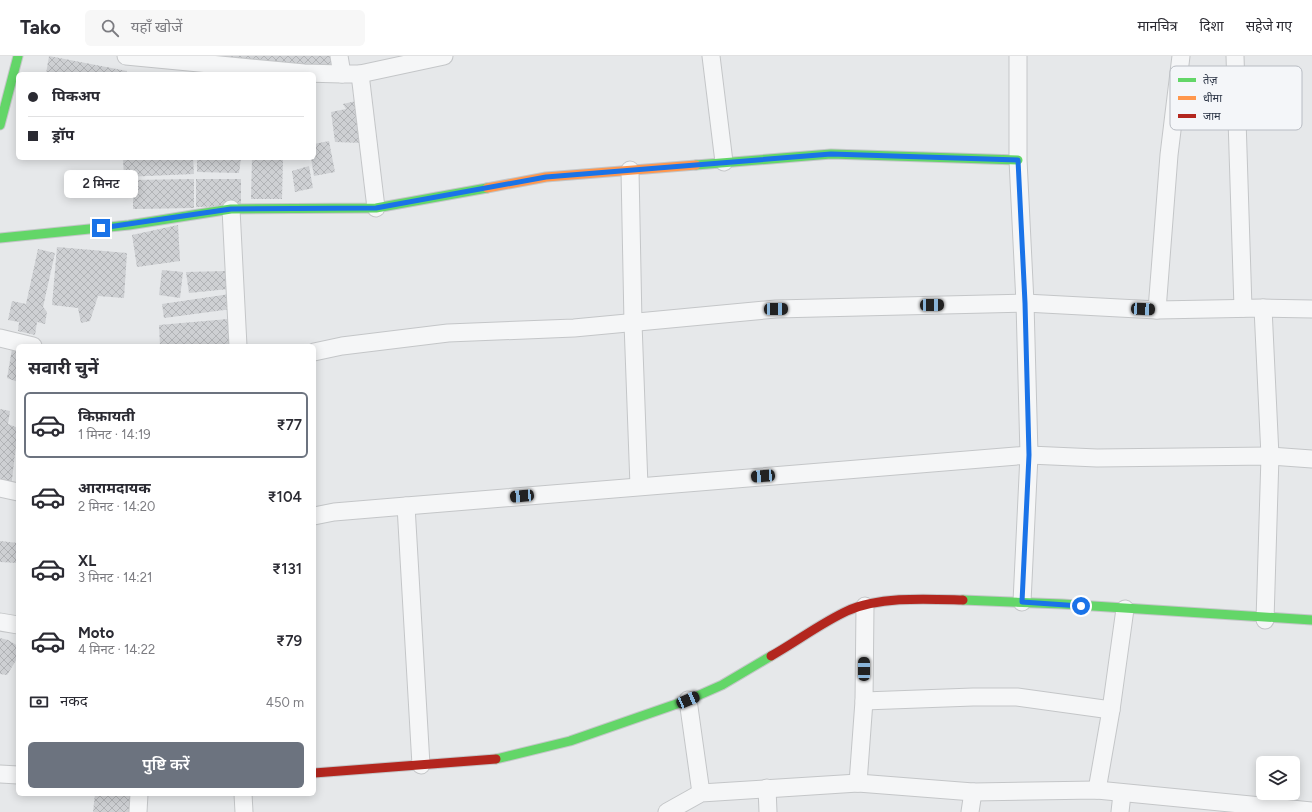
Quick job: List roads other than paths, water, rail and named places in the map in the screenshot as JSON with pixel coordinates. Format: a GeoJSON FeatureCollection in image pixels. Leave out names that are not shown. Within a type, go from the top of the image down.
{"type":"FeatureCollection","features":[{"type":"Feature","properties":{"kind":"street"},"geometry":{"type":"LineString","coordinates":[[0,125],[18,56]]}},
{"type":"Feature","properties":{"kind":"street"},"geometry":{"type":"LineString","coordinates":[[126,56],[284,72]]}},
{"type":"Feature","properties":{"kind":"street"},"geometry":{"type":"LineString","coordinates":[[339,56],[342,74]]}},
{"type":"Feature","properties":{"kind":"street"},"geometry":{"type":"LineString","coordinates":[[316,74],[360,74],[444,56]]}},
{"type":"Feature","properties":{"kind":"street"},"geometry":{"type":"LineString","coordinates":[[711,56],[724,162]]}},
{"type":"Feature","properties":{"kind":"street"},"geometry":{"type":"LineString","coordinates":[[1018,56],[1018,160],[1025,303],[1029,455],[1022,602]]}},
{"type":"Feature","properties":{"kind":"street"},"geometry":{"type":"LineString","coordinates":[[1180,66],[1181,56]]}},
{"type":"Feature","properties":{"kind":"street"},"geometry":{"type":"LineString","coordinates":[[1235,56],[1235,66]]}},
{"type":"Feature","properties":{"kind":"street"},"geometry":{"type":"LineString","coordinates":[[360,74],[376,208]]}},
{"type":"Feature","properties":{"kind":"street"},"geometry":{"type":"LineString","coordinates":[[1157,310],[1168,155],[1171,130]]}},
{"type":"Feature","properties":{"kind":"street"},"geometry":{"type":"LineString","coordinates":[[1237,130],[1243,308]]}},
{"type":"Feature","properties":{"kind":"street"},"geometry":{"type":"LineString","coordinates":[[0,238],[129,225],[231,209],[376,208],[546,177],[724,162],[831,154],[1018,160]]}},
{"type":"Feature","properties":{"kind":"street"},"geometry":{"type":"LineString","coordinates":[[630,170],[633,323],[639,486]]}},
{"type":"Feature","properties":{"kind":"street"},"geometry":{"type":"LineString","coordinates":[[231,209],[238,344]]}},
{"type":"Feature","properties":{"kind":"street"},"geometry":{"type":"LineString","coordinates":[[316,352],[342,346],[448,333],[574,328],[776,309],[1025,303],[1157,310],[1243,308],[1312,309]]}},
{"type":"Feature","properties":{"kind":"street"},"geometry":{"type":"LineString","coordinates":[[1263,308],[1270,456],[1266,620]]}},
{"type":"Feature","properties":{"kind":"street"},"geometry":{"type":"LineString","coordinates":[[0,338],[25,344]]}},
{"type":"Feature","properties":{"kind":"street"},"geometry":{"type":"LineString","coordinates":[[316,516],[334,512],[639,486],[1029,455],[1097,458],[1270,456],[1312,459]]}},
{"type":"Feature","properties":{"kind":"street"},"geometry":{"type":"LineString","coordinates":[[0,488],[16,492]]}},
{"type":"Feature","properties":{"kind":"street"},"geometry":{"type":"LineString","coordinates":[[406,506],[421,765]]}},
{"type":"Feature","properties":{"kind":"street"},"geometry":{"type":"LineString","coordinates":[[316,773],[490,760],[570,740],[688,700],[722,686],[848,611],[865,606],[903,600],[1022,602],[1196,613],[1266,620],[1312,620]]}},
{"type":"Feature","properties":{"kind":"street"},"geometry":{"type":"LineString","coordinates":[[858,783],[864,701],[865,606]]}},
{"type":"Feature","properties":{"kind":"street"},"geometry":{"type":"LineString","coordinates":[[1097,790],[1111,710],[1125,609]]}},
{"type":"Feature","properties":{"kind":"street"},"geometry":{"type":"LineString","coordinates":[[0,622],[16,625]]}},
{"type":"Feature","properties":{"kind":"street"},"geometry":{"type":"LineString","coordinates":[[864,701],[1016,697],[1111,710]]}},
{"type":"Feature","properties":{"kind":"street"},"geometry":{"type":"LineString","coordinates":[[688,700],[701,793]]}},
{"type":"Feature","properties":{"kind":"street"},"geometry":{"type":"LineString","coordinates":[[0,774],[16,775]]}},
{"type":"Feature","properties":{"kind":"street"},"geometry":{"type":"LineString","coordinates":[[667,812],[701,793],[858,783],[973,792],[1097,790],[1122,794],[1312,811]]}},
{"type":"Feature","properties":{"kind":"street"},"geometry":{"type":"LineString","coordinates":[[767,788],[768,812]]}},
{"type":"Feature","properties":{"kind":"street"},"geometry":{"type":"LineString","coordinates":[[970,812],[973,792]]}},
{"type":"Feature","properties":{"kind":"street"},"geometry":{"type":"LineString","coordinates":[[1120,812],[1122,794]]}},
{"type":"Feature","properties":{"kind":"street"},"geometry":{"type":"LineString","coordinates":[[138,796],[138,812]]}},
{"type":"Feature","properties":{"kind":"street"},"geometry":{"type":"LineString","coordinates":[[243,796],[244,812]]}}]}
